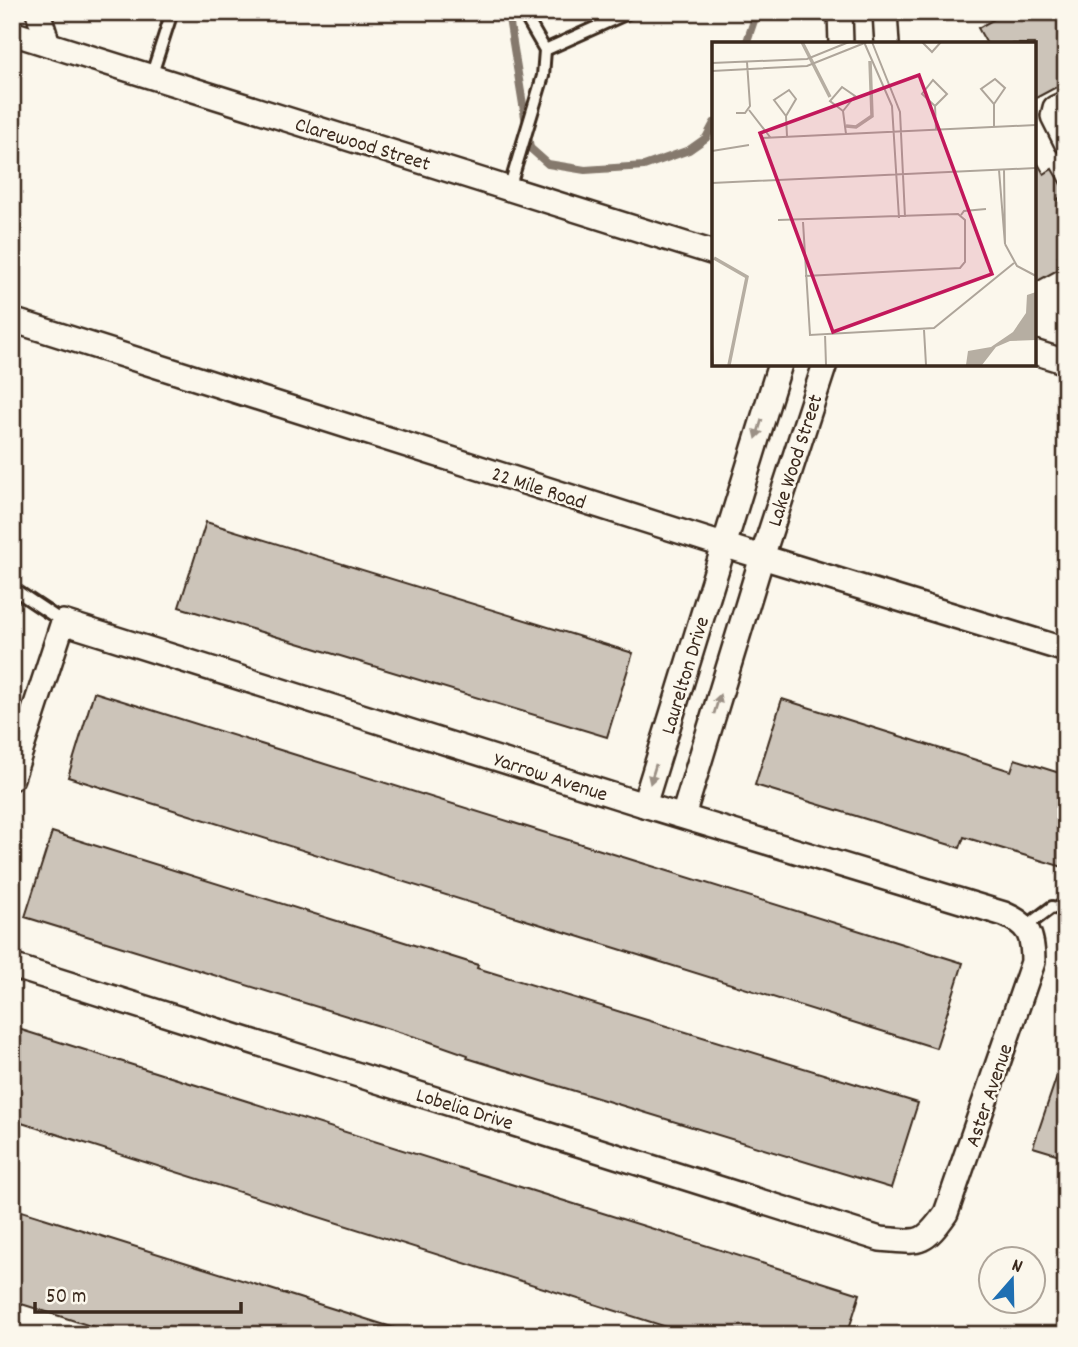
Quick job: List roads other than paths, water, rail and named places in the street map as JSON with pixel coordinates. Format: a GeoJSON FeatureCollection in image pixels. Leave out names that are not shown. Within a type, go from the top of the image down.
{"type":"FeatureCollection","features":[{"type":"Feature","properties":{"kind":"street"},"geometry":{"type":"LineString","coordinates":[[38,12],[48,44]]}},
{"type":"Feature","properties":{"kind":"street"},"geometry":{"type":"LineString","coordinates":[[839,12],[841,42]]}},
{"type":"Feature","properties":{"kind":"street"},"geometry":{"type":"LineString","coordinates":[[885,12],[887,42]]}},
{"type":"Feature","properties":{"kind":"street","name":"Clarewood Street"},"geometry":{"type":"LineString","coordinates":[[12,33],[712,252]]}},
{"type":"Feature","properties":{"kind":"street"},"geometry":{"type":"LineString","coordinates":[[1066,103],[1055,108],[1052,116],[1066,142]]}},
{"type":"Feature","properties":{"kind":"street","name":"22 Mile Road"},"geometry":{"type":"LineString","coordinates":[[12,320],[723,545],[1066,650]]}},
{"type":"Feature","properties":{"kind":"street"},"geometry":{"type":"LineString","coordinates":[[1036,352],[1064,357]]}},
{"type":"Feature","properties":{"kind":"street","name":"Lake Wood Street"},"geometry":{"type":"LineString","coordinates":[[723,545],[779,366]]}},
{"type":"Feature","properties":{"kind":"street","name":"Lake Wood Street"},"geometry":{"type":"LineString","coordinates":[[762,557],[824,366]]}},
{"type":"Feature","properties":{"kind":"street","name":"Laurelton Drive"},"geometry":{"type":"LineString","coordinates":[[644,805],[723,545]]}},
{"type":"Feature","properties":{"kind":"street","name":"Laurelton Drive"},"geometry":{"type":"LineString","coordinates":[[683,817],[762,557]]}},
{"type":"Feature","properties":{"kind":"street"},"geometry":{"type":"LineString","coordinates":[[12,778],[63,622]]}},
{"type":"Feature","properties":{"kind":"street","name":"Yarrow Avenue"},"geometry":{"type":"LineString","coordinates":[[63,622],[644,805],[1004,914],[1016,919],[1028,933]]}},
{"type":"Feature","properties":{"kind":"street","name":"Aster Avenue"},"geometry":{"type":"LineString","coordinates":[[920,1240],[932,1233],[946,1213],[955,1192],[1033,962],[1028,933]]}},
{"type":"Feature","properties":{"kind":"street","name":"Lobelia Drive"},"geometry":{"type":"LineString","coordinates":[[12,966],[880,1239],[920,1240]]}},
{"type":"Feature","properties":{"kind":"lane"},"geometry":{"type":"LineString","coordinates":[[151,77],[172,12]]}},
{"type":"Feature","properties":{"kind":"lane"},"geometry":{"type":"LineString","coordinates":[[509,189],[543,76],[545,50],[523,12]]}},
{"type":"Feature","properties":{"kind":"lane"},"geometry":{"type":"LineString","coordinates":[[545,50],[630,12]]}},
{"type":"Feature","properties":{"kind":"lane"},"geometry":{"type":"LineString","coordinates":[[12,588],[63,622]]}},
{"type":"Feature","properties":{"kind":"lane"},"geometry":{"type":"LineString","coordinates":[[1028,933],[1052,907],[1066,911]]}},
{"type":"Feature","properties":{"kind":"waterway"},"geometry":{"type":"LineString","coordinates":[[508,12],[530,148],[548,164],[585,170],[644,166],[689,150],[706,138],[712,127]]}},
{"type":"Feature","properties":{"kind":"waterway"},"geometry":{"type":"LineString","coordinates":[[747,42],[757,12]]}}]}
